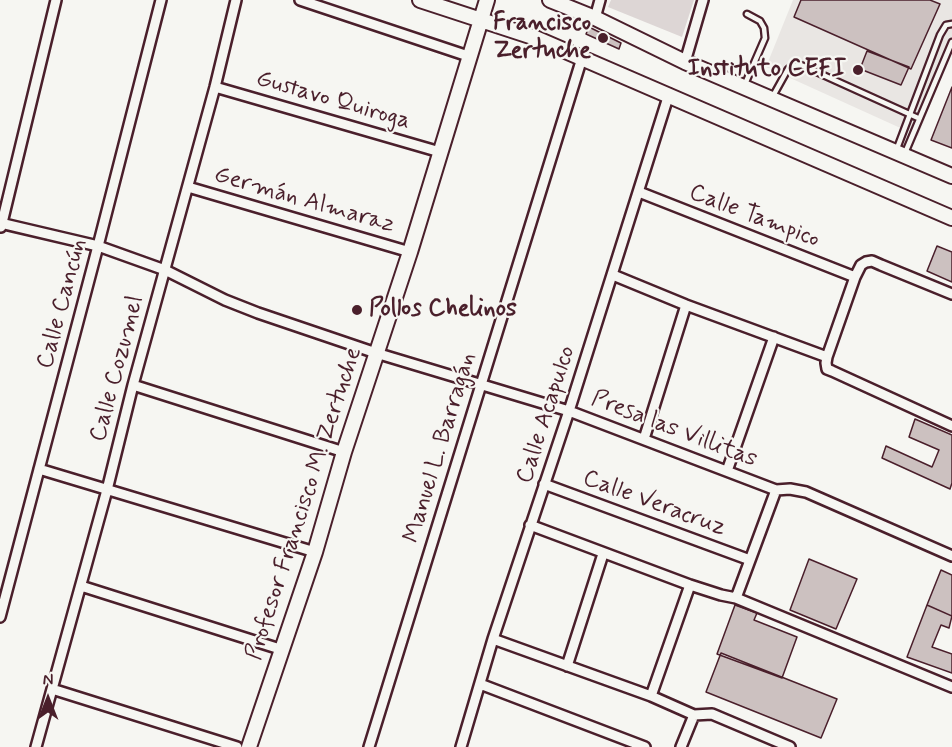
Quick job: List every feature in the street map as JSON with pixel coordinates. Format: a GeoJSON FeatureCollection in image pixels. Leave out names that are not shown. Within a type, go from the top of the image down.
{"type":"FeatureCollection","features":[{"type":"Feature","properties":{"kind":"main road"},"geometry":{"type":"LineString","coordinates":[[420,0],[533,37],[952,218]]}},
{"type":"Feature","properties":{"kind":"main road","name":"Profesor Francisco M. Zertuche"},"geometry":{"type":"LineString","coordinates":[[249,747],[315,552],[344,452],[410,252],[488,0]]}},
{"type":"Feature","properties":{"kind":"main road"},"geometry":{"type":"LineString","coordinates":[[550,0],[595,18],[685,62],[952,176]]}},
{"type":"Feature","properties":{"kind":"street"},"geometry":{"type":"LineString","coordinates":[[0,225],[56,0]]}},
{"type":"Feature","properties":{"kind":"street","name":"Calle Cancún"},"geometry":{"type":"LineString","coordinates":[[0,617],[99,246],[161,0]]}},
{"type":"Feature","properties":{"kind":"street","name":"Calle Cozumel"},"geometry":{"type":"LineString","coordinates":[[36,747],[215,87],[236,0]]}},
{"type":"Feature","properties":{"kind":"street"},"geometry":{"type":"LineString","coordinates":[[300,0],[471,57]]}},
{"type":"Feature","properties":{"kind":"street"},"geometry":{"type":"LineString","coordinates":[[595,18],[600,0]]}},
{"type":"Feature","properties":{"kind":"street"},"geometry":{"type":"LineString","coordinates":[[685,62],[703,0]]}},
{"type":"Feature","properties":{"kind":"street","name":"Manuel L. Barragán"},"geometry":{"type":"LineString","coordinates":[[369,747],[582,58]]}},
{"type":"Feature","properties":{"kind":"street","name":"Gustavo Quiroga"},"geometry":{"type":"LineString","coordinates":[[215,87],[440,152]]}},
{"type":"Feature","properties":{"kind":"street","name":"Calle Acapulco"},"geometry":{"type":"LineString","coordinates":[[461,747],[493,639],[613,275],[669,94]]}},
{"type":"Feature","properties":{"kind":"street","name":"Germán Almaraz"},"geometry":{"type":"LineString","coordinates":[[188,187],[410,252]]}},
{"type":"Feature","properties":{"kind":"street","name":"Calle Tampico"},"geometry":{"type":"LineString","coordinates":[[639,192],[855,277]]}},
{"type":"Feature","properties":{"kind":"street","name":"Presa las Villitas"},"geometry":{"type":"LineString","coordinates":[[0,225],[99,246],[165,270],[225,300],[376,353],[569,411],[776,490],[790,489],[806,492],[952,556]]}},
{"type":"Feature","properties":{"kind":"street"},"geometry":{"type":"LineString","coordinates":[[952,294],[872,261],[861,265],[827,357],[827,369],[952,426]]}},
{"type":"Feature","properties":{"kind":"street"},"geometry":{"type":"LineString","coordinates":[[613,275],[686,305],[827,357]]}},
{"type":"Feature","properties":{"kind":"street"},"geometry":{"type":"LineString","coordinates":[[644,439],[686,305]]}},
{"type":"Feature","properties":{"kind":"street"},"geometry":{"type":"LineString","coordinates":[[727,471],[774,337]]}},
{"type":"Feature","properties":{"kind":"street"},"geometry":{"type":"LineString","coordinates":[[133,385],[344,452]]}},
{"type":"Feature","properties":{"kind":"street"},"geometry":{"type":"LineString","coordinates":[[39,469],[315,552]]}},
{"type":"Feature","properties":{"kind":"street","name":"Calle Veracruz"},"geometry":{"type":"LineString","coordinates":[[544,484],[750,560]]}},
{"type":"Feature","properties":{"kind":"street"},"geometry":{"type":"LineString","coordinates":[[736,598],[776,490]]}},
{"type":"Feature","properties":{"kind":"street"},"geometry":{"type":"LineString","coordinates":[[530,525],[690,585],[736,598],[952,687]]}},
{"type":"Feature","properties":{"kind":"street"},"geometry":{"type":"LineString","coordinates":[[567,666],[603,554]]}},
{"type":"Feature","properties":{"kind":"street"},"geometry":{"type":"LineString","coordinates":[[651,696],[690,585]]}},
{"type":"Feature","properties":{"kind":"street"},"geometry":{"type":"LineString","coordinates":[[81,586],[283,650]]}},
{"type":"Feature","properties":{"kind":"street"},"geometry":{"type":"LineString","coordinates":[[493,639],[651,696],[694,715],[712,714],[790,747]]}},
{"type":"Feature","properties":{"kind":"street"},"geometry":{"type":"LineString","coordinates":[[480,684],[645,747]]}},
{"type":"Feature","properties":{"kind":"street"},"geometry":{"type":"LineString","coordinates":[[52,689],[237,747]]}},
{"type":"Feature","properties":{"kind":"street"},"geometry":{"type":"LineString","coordinates":[[681,747],[694,715]]}},
{"type":"Feature","properties":{"kind":"lane"},"geometry":{"type":"LineString","coordinates":[[744,87],[765,38],[764,28],[760,21],[747,14]]}},
{"type":"Feature","properties":{"kind":"lane"},"geometry":{"type":"LineString","coordinates":[[900,154],[911,115],[940,34],[946,25],[952,24]]}},
{"type":"Feature","properties":{"kind":"lane"},"geometry":{"type":"LineString","coordinates":[[900,154],[952,42]]}},
{"type":"Feature","properties":{"kind":"lane"},"geometry":{"type":"LineString","coordinates":[[772,99],[788,69],[801,65],[918,118]]}},
{"type":"Feature","properties":{"kind":"shaded area"},"geometry":{"type":"Polygon","coordinates":[[[611,0],[694,0],[682,37],[608,7],[611,0]]]}},
{"type":"Feature","properties":{"kind":"shaded area","name":"Instituto CEFI"},"geometry":{"type":"Polygon","coordinates":[[[793,0],[952,0],[952,50],[918,136],[766,67],[793,0]]]}},
{"type":"Feature","properties":{"kind":"building"},"geometry":{"type":"Polygon","coordinates":[[[801,0],[930,0],[940,4],[911,69],[794,17],[801,0]]]}},
{"type":"Feature","properties":{"kind":"building","name":"Francisco Zertuche"},"geometry":{"type":"Polygon","coordinates":[[[589,27],[621,43],[619,49],[586,34],[589,27]]]}},
{"type":"Feature","properties":{"kind":"building"},"geometry":{"type":"Polygon","coordinates":[[[867,51],[909,67],[901,85],[860,69],[867,51]]]}},
{"type":"Feature","properties":{"kind":"building"},"geometry":{"type":"Polygon","coordinates":[[[952,87],[952,148],[931,140],[952,87]]]}},
{"type":"Feature","properties":{"kind":"building"},"geometry":{"type":"Polygon","coordinates":[[[937,246],[952,252],[952,282],[927,271],[937,246]]]}},
{"type":"Feature","properties":{"kind":"building"},"geometry":{"type":"Polygon","coordinates":[[[915,419],[952,435],[950,489],[882,458],[886,446],[932,467],[939,450],[909,437],[915,419]]]}},
{"type":"Feature","properties":{"kind":"building"},"geometry":{"type":"Polygon","coordinates":[[[809,559],[857,579],[836,629],[790,610],[809,559]]]}},
{"type":"Feature","properties":{"kind":"building"},"geometry":{"type":"Polygon","coordinates":[[[941,570],[952,575],[952,616],[927,605],[941,570]]]}},
{"type":"Feature","properties":{"kind":"building"},"geometry":{"type":"Polygon","coordinates":[[[735,605],[757,613],[754,620],[797,637],[782,678],[717,654],[735,605]]]}},
{"type":"Feature","properties":{"kind":"building"},"geometry":{"type":"Polygon","coordinates":[[[927,605],[952,616],[949,628],[941,625],[932,647],[952,654],[952,673],[907,657],[927,605]]]}},
{"type":"Feature","properties":{"kind":"building"},"geometry":{"type":"Polygon","coordinates":[[[721,653],[837,699],[821,738],[706,692],[721,653]]]}},
{"type":"Feature","properties":{"kind":"place","name":"Francisco Zertuche"},"geometry":{"type":"Point","coordinates":[603,38]}},
{"type":"Feature","properties":{"kind":"place","name":"Instituto CEFI"},"geometry":{"type":"Point","coordinates":[858,70]}},
{"type":"Feature","properties":{"kind":"place","name":"Pollos Chelinos"},"geometry":{"type":"Point","coordinates":[357,310]}}]}
